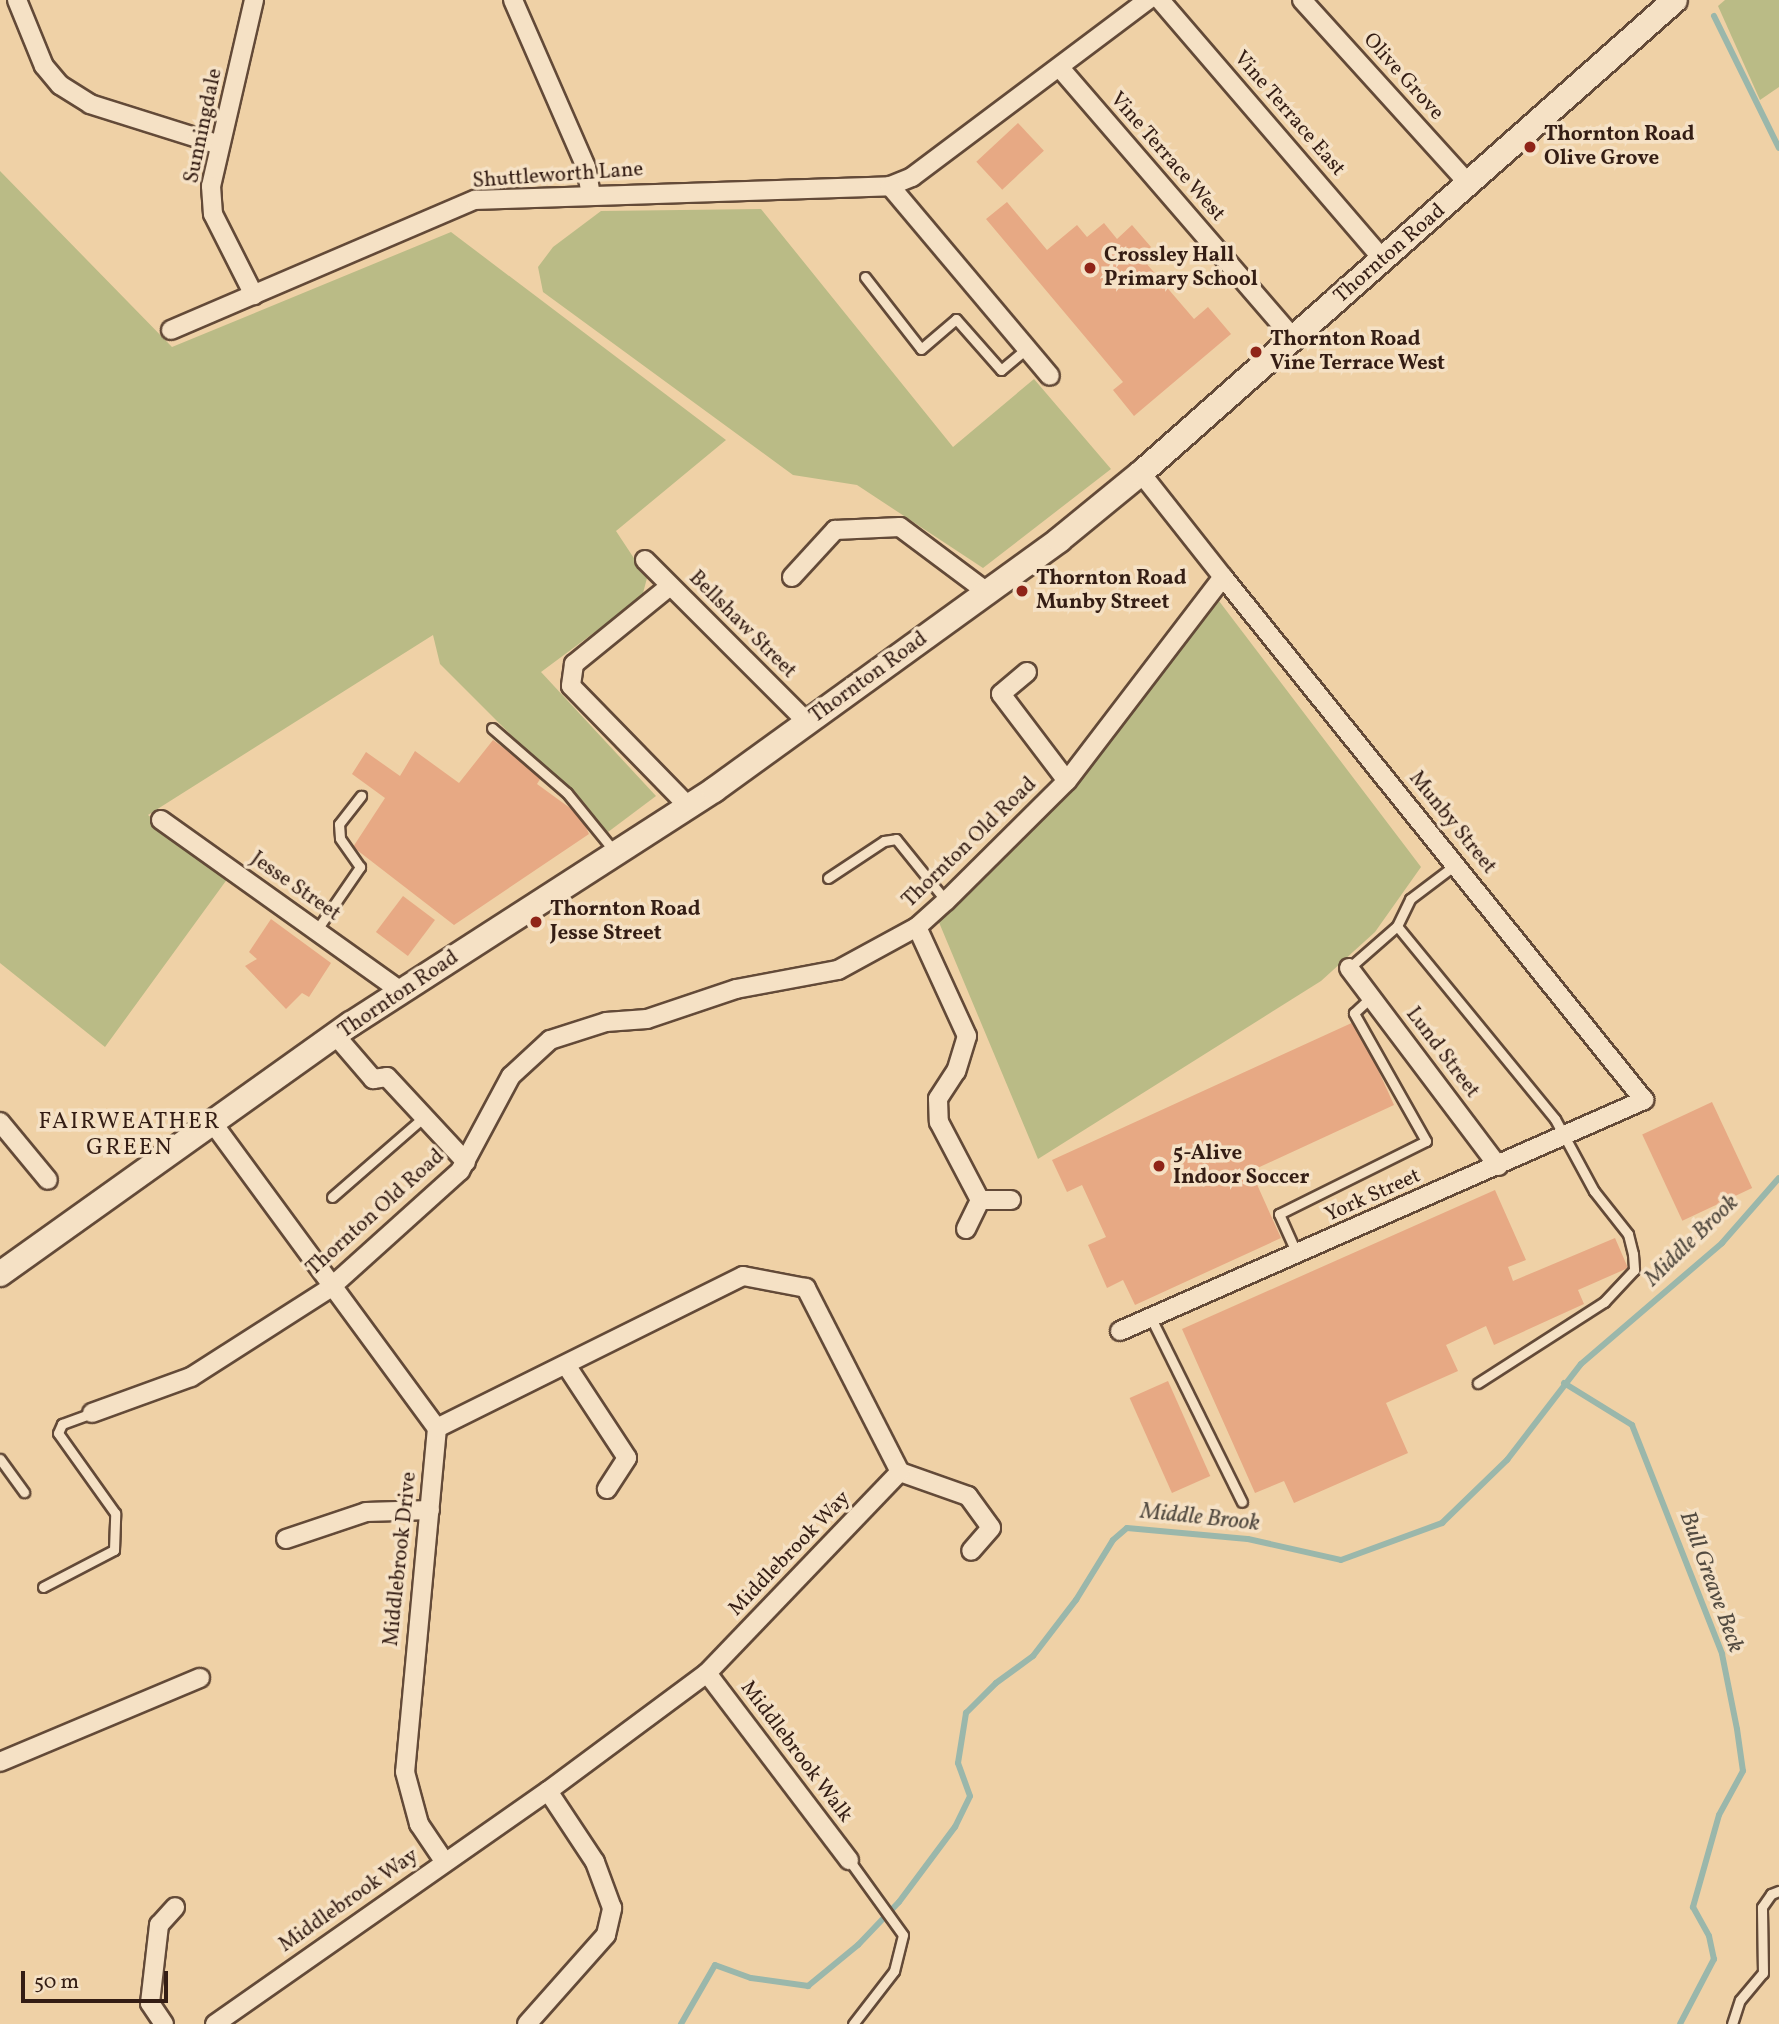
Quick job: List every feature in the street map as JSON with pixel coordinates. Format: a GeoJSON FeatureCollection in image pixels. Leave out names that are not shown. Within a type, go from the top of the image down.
{"type":"FeatureCollection","features":[{"type":"Feature","properties":{"kind":"main road","name":"Thornton Road"},"geometry":{"type":"LineString","coordinates":[[0,1274],[336,1036],[689,807],[987,592],[1141,473],[1382,258],[1470,185],[1675,0]]}},
{"type":"Feature","properties":{"kind":"street"},"geometry":{"type":"LineString","coordinates":[[17,0],[44,66],[60,85],[90,104],[220,145]]}},
{"type":"Feature","properties":{"kind":"street","name":"Sunningdale"},"geometry":{"type":"LineString","coordinates":[[254,0],[211,186],[213,214],[254,295]]}},
{"type":"Feature","properties":{"kind":"street"},"geometry":{"type":"LineString","coordinates":[[513,0],[586,167],[591,194]]}},
{"type":"Feature","properties":{"kind":"street","name":"Shuttleworth Lane"},"geometry":{"type":"LineString","coordinates":[[171,330],[475,200],[890,186],[912,177],[1149,0]]}},
{"type":"Feature","properties":{"kind":"street","name":"Vine Terrace East"},"geometry":{"type":"LineString","coordinates":[[1160,0],[1382,258]]}},
{"type":"Feature","properties":{"kind":"street","name":"Olive Grove"},"geometry":{"type":"LineString","coordinates":[[1303,0],[1470,185]]}},
{"type":"Feature","properties":{"kind":"street","name":"Vine Terrace West"},"geometry":{"type":"LineString","coordinates":[[1060,68],[1294,339]]}},
{"type":"Feature","properties":{"kind":"street"},"geometry":{"type":"LineString","coordinates":[[890,186],[1050,376]]}},
{"type":"Feature","properties":{"kind":"street"},"geometry":{"type":"LineString","coordinates":[[1141,473],[1223,577]]}},
{"type":"Feature","properties":{"kind":"street"},"geometry":{"type":"LineString","coordinates":[[792,577],[835,530],[900,527],[987,592]]}},
{"type":"Feature","properties":{"kind":"street","name":"Bellshaw Street"},"geometry":{"type":"LineString","coordinates":[[645,560],[807,722]]}},
{"type":"Feature","properties":{"kind":"street","name":"Thornton Old Road"},"geometry":{"type":"LineString","coordinates":[[92,1413],[191,1377],[330,1288],[466,1162],[511,1076],[550,1040],[606,1022],[647,1019],[736,989],[838,970],[916,927],[946,901],[1067,781],[1223,577]]}},
{"type":"Feature","properties":{"kind":"street","name":"Munby Street"},"geometry":{"type":"LineString","coordinates":[[1223,577],[1457,864],[1644,1100]]}},
{"type":"Feature","properties":{"kind":"street"},"geometry":{"type":"LineString","coordinates":[[670,586],[574,664],[571,686],[689,807]]}},
{"type":"Feature","properties":{"kind":"street"},"geometry":{"type":"LineString","coordinates":[[1027,673],[1001,694],[1067,781]]}},
{"type":"Feature","properties":{"kind":"street","name":"Jesse Street"},"geometry":{"type":"LineString","coordinates":[[162,821],[401,992]]}},
{"type":"Feature","properties":{"kind":"street"},"geometry":{"type":"LineString","coordinates":[[916,927],[967,1036],[956,1071],[938,1099],[939,1122],[980,1200]]}},
{"type":"Feature","properties":{"kind":"street","name":"Lund Street"},"geometry":{"type":"LineString","coordinates":[[1349,968],[1498,1166]]}},
{"type":"Feature","properties":{"kind":"street"},"geometry":{"type":"LineString","coordinates":[[336,1036],[373,1079],[387,1077],[466,1162]]}},
{"type":"Feature","properties":{"kind":"street","name":"York Street"},"geometry":{"type":"LineString","coordinates":[[1119,1331],[1644,1100]]}},
{"type":"Feature","properties":{"kind":"street"},"geometry":{"type":"LineString","coordinates":[[0,1122],[48,1180]]}},
{"type":"Feature","properties":{"kind":"street"},"geometry":{"type":"LineString","coordinates":[[212,1122],[330,1288],[436,1427],[743,1276],[806,1288],[900,1472],[968,1496],[991,1528],[971,1551]]}},
{"type":"Feature","properties":{"kind":"street"},"geometry":{"type":"LineString","coordinates":[[980,1200],[1011,1200]]}},
{"type":"Feature","properties":{"kind":"street"},"geometry":{"type":"LineString","coordinates":[[966,1229],[980,1200]]}},
{"type":"Feature","properties":{"kind":"street"},"geometry":{"type":"LineString","coordinates":[[566,1365],[627,1458],[607,1489]]}},
{"type":"Feature","properties":{"kind":"street","name":"Middlebrook Drive"},"geometry":{"type":"LineString","coordinates":[[436,1427],[405,1772],[419,1824],[444,1861]]}},
{"type":"Feature","properties":{"kind":"street","name":"Middlebrook Way"},"geometry":{"type":"LineString","coordinates":[[215,2024],[444,1861],[548,1791],[707,1672],[900,1472]]}},
{"type":"Feature","properties":{"kind":"street"},"geometry":{"type":"LineString","coordinates":[[286,1539],[366,1512],[430,1510]]}},
{"type":"Feature","properties":{"kind":"street","name":"Middlebrook Walk"},"geometry":{"type":"LineString","coordinates":[[707,1672],[849,1860]]}},
{"type":"Feature","properties":{"kind":"street"},"geometry":{"type":"LineString","coordinates":[[0,1762],[200,1678]]}},
{"type":"Feature","properties":{"kind":"street"},"geometry":{"type":"LineString","coordinates":[[527,2024],[606,1934],[612,1908],[595,1863],[548,1791]]}},
{"type":"Feature","properties":{"kind":"street"},"geometry":{"type":"LineString","coordinates":[[164,2024],[150,2003],[159,1925],[175,1907]]}},
{"type":"Feature","properties":{"kind":"lane"},"geometry":{"type":"LineString","coordinates":[[865,277],[921,349],[956,319],[1001,370],[1026,349]]}},
{"type":"Feature","properties":{"kind":"lane"},"geometry":{"type":"LineString","coordinates":[[492,728],[567,793],[616,853]]}},
{"type":"Feature","properties":{"kind":"lane"},"geometry":{"type":"LineString","coordinates":[[316,930],[360,867],[340,838],[339,824],[361,796]]}},
{"type":"Feature","properties":{"kind":"lane"},"geometry":{"type":"LineString","coordinates":[[828,878],[884,841],[896,839],[946,901]]}},
{"type":"Feature","properties":{"kind":"lane"},"geometry":{"type":"LineString","coordinates":[[1349,968],[1397,926],[1410,899],[1457,864]]}},
{"type":"Feature","properties":{"kind":"lane"},"geometry":{"type":"LineString","coordinates":[[1397,926],[1565,1136],[1594,1191],[1628,1234],[1634,1270],[1604,1303],[1478,1383]]}},
{"type":"Feature","properties":{"kind":"lane"},"geometry":{"type":"LineString","coordinates":[[1297,1254],[1279,1214],[1426,1141],[1354,1013],[1371,997]]}},
{"type":"Feature","properties":{"kind":"lane"},"geometry":{"type":"LineString","coordinates":[[332,1197],[424,1117]]}},
{"type":"Feature","properties":{"kind":"lane"},"geometry":{"type":"LineString","coordinates":[[1151,1318],[1242,1502]]}},
{"type":"Feature","properties":{"kind":"lane"},"geometry":{"type":"LineString","coordinates":[[43,1587],[114,1550],[117,1538],[115,1513],[58,1433],[62,1424],[92,1413]]}},
{"type":"Feature","properties":{"kind":"lane"},"geometry":{"type":"LineString","coordinates":[[0,1459],[23,1492]]}},
{"type":"Feature","properties":{"kind":"lane"},"geometry":{"type":"LineString","coordinates":[[849,1860],[895,1920],[903,1935],[894,1971],[853,2024]]}},
{"type":"Feature","properties":{"kind":"lane"},"geometry":{"type":"LineString","coordinates":[[1732,2024],[1741,2000],[1763,1973],[1762,1907],[1771,1894],[1779,1891]]}},
{"type":"Feature","properties":{"kind":"green space"},"geometry":{"type":"Polygon","coordinates":[[[1725,0],[1779,0],[1779,87],[1760,100],[1718,6],[1725,0]]]}},
{"type":"Feature","properties":{"kind":"green space"},"geometry":{"type":"Polygon","coordinates":[[[0,171],[172,347],[451,232],[726,440],[616,531],[647,578],[642,597],[541,672],[656,796],[608,832],[440,664],[433,635],[148,815],[228,878],[105,1047],[0,963],[0,171]]]}},
{"type":"Feature","properties":{"kind":"green space"},"geometry":{"type":"Polygon","coordinates":[[[761,209],[953,447],[1034,379],[1111,469],[983,568],[857,485],[793,475],[543,292],[538,267],[553,247],[601,211],[761,209]]]}},
{"type":"Feature","properties":{"kind":"green space"},"geometry":{"type":"Polygon","coordinates":[[[1219,601],[1421,867],[1375,932],[1321,981],[1038,1159],[938,920],[1066,798],[1219,601]]]}},
{"type":"Feature","properties":{"kind":"building"},"geometry":{"type":"Polygon","coordinates":[[[1018,123],[1044,151],[1002,190],[976,162],[1018,123]]]}},
{"type":"Feature","properties":{"kind":"building"},"geometry":{"type":"Polygon","coordinates":[[[1007,202],[1047,250],[1077,225],[1087,237],[1104,223],[1117,239],[1132,225],[1151,247],[1140,256],[1194,319],[1208,307],[1231,334],[1134,416],[1113,390],[1123,382],[986,219],[1007,202]]]}},
{"type":"Feature","properties":{"kind":"building"},"geometry":{"type":"Polygon","coordinates":[[[493,740],[542,776],[537,784],[581,816],[589,834],[454,925],[353,847],[385,798],[352,774],[366,752],[400,776],[415,751],[459,783],[493,740]]]}},
{"type":"Feature","properties":{"kind":"building"},"geometry":{"type":"Polygon","coordinates":[[[403,896],[435,920],[408,956],[376,932],[403,896]]]}},
{"type":"Feature","properties":{"kind":"building"},"geometry":{"type":"Polygon","coordinates":[[[271,919],[331,963],[309,997],[302,993],[286,1009],[245,966],[257,959],[249,952],[271,919]]]}},
{"type":"Feature","properties":{"kind":"building","name":"5-Alive Indoor Soccer"},"geometry":{"type":"Polygon","coordinates":[[[1356,1021],[1394,1105],[1251,1171],[1281,1238],[1135,1305],[1123,1280],[1107,1288],[1088,1245],[1106,1237],[1082,1185],[1067,1192],[1052,1160],[1356,1021]]]}},
{"type":"Feature","properties":{"kind":"building"},"geometry":{"type":"Polygon","coordinates":[[[1712,1102],[1752,1188],[1682,1221],[1642,1135],[1712,1102]]]}},
{"type":"Feature","properties":{"kind":"building"},"geometry":{"type":"Polygon","coordinates":[[[1495,1190],[1526,1260],[1508,1267],[1513,1281],[1615,1238],[1628,1268],[1578,1290],[1584,1304],[1494,1345],[1486,1326],[1446,1345],[1458,1371],[1386,1403],[1408,1453],[1294,1503],[1284,1481],[1255,1493],[1182,1329],[1495,1190]]]}},
{"type":"Feature","properties":{"kind":"building"},"geometry":{"type":"Polygon","coordinates":[[[1168,1381],[1210,1476],[1172,1493],[1130,1398],[1168,1381]]]}},
{"type":"Feature","properties":{"kind":"waterway"},"geometry":{"type":"LineString","coordinates":[[1714,16],[1779,148]]}},
{"type":"Feature","properties":{"kind":"waterway","name":"Middle Brook"},"geometry":{"type":"LineString","coordinates":[[681,2024],[715,1965],[751,1978],[808,1986],[858,1945],[899,1902],[955,1827],[970,1796],[958,1763],[966,1713],[996,1683],[1033,1656],[1076,1600],[1113,1540],[1127,1528],[1248,1539],[1341,1560],[1442,1523],[1507,1460],[1581,1364],[1722,1243],[1779,1178]]}},
{"type":"Feature","properties":{"kind":"waterway","name":"Bull Greave Beck"},"geometry":{"type":"LineString","coordinates":[[1564,1383],[1632,1425],[1722,1654],[1737,1729],[1743,1771],[1719,1815],[1693,1907],[1709,1936],[1714,1959],[1680,2024]]}},
{"type":"Feature","properties":{"kind":"place","name":"Thornton Road Olive Grove"},"geometry":{"type":"Point","coordinates":[1530,147]}},
{"type":"Feature","properties":{"kind":"place","name":"Crossley Hall Primary School"},"geometry":{"type":"Point","coordinates":[1090,268]}},
{"type":"Feature","properties":{"kind":"place","name":"Thornton Road Vine Terrace West"},"geometry":{"type":"Point","coordinates":[1256,352]}},
{"type":"Feature","properties":{"kind":"place","name":"Thornton Road Munby Street"},"geometry":{"type":"Point","coordinates":[1022,591]}},
{"type":"Feature","properties":{"kind":"place","name":"Thornton Road Jesse Street"},"geometry":{"type":"Point","coordinates":[536,922]}},
{"type":"Feature","properties":{"kind":"place","name":"5-Alive Indoor Soccer"},"geometry":{"type":"Point","coordinates":[1159,1166]}},
{"type":"Feature","properties":{"kind":"district","name":"FAIRWEATHER GREEN"},"geometry":{"type":"Point","coordinates":[130,1135]}}]}
